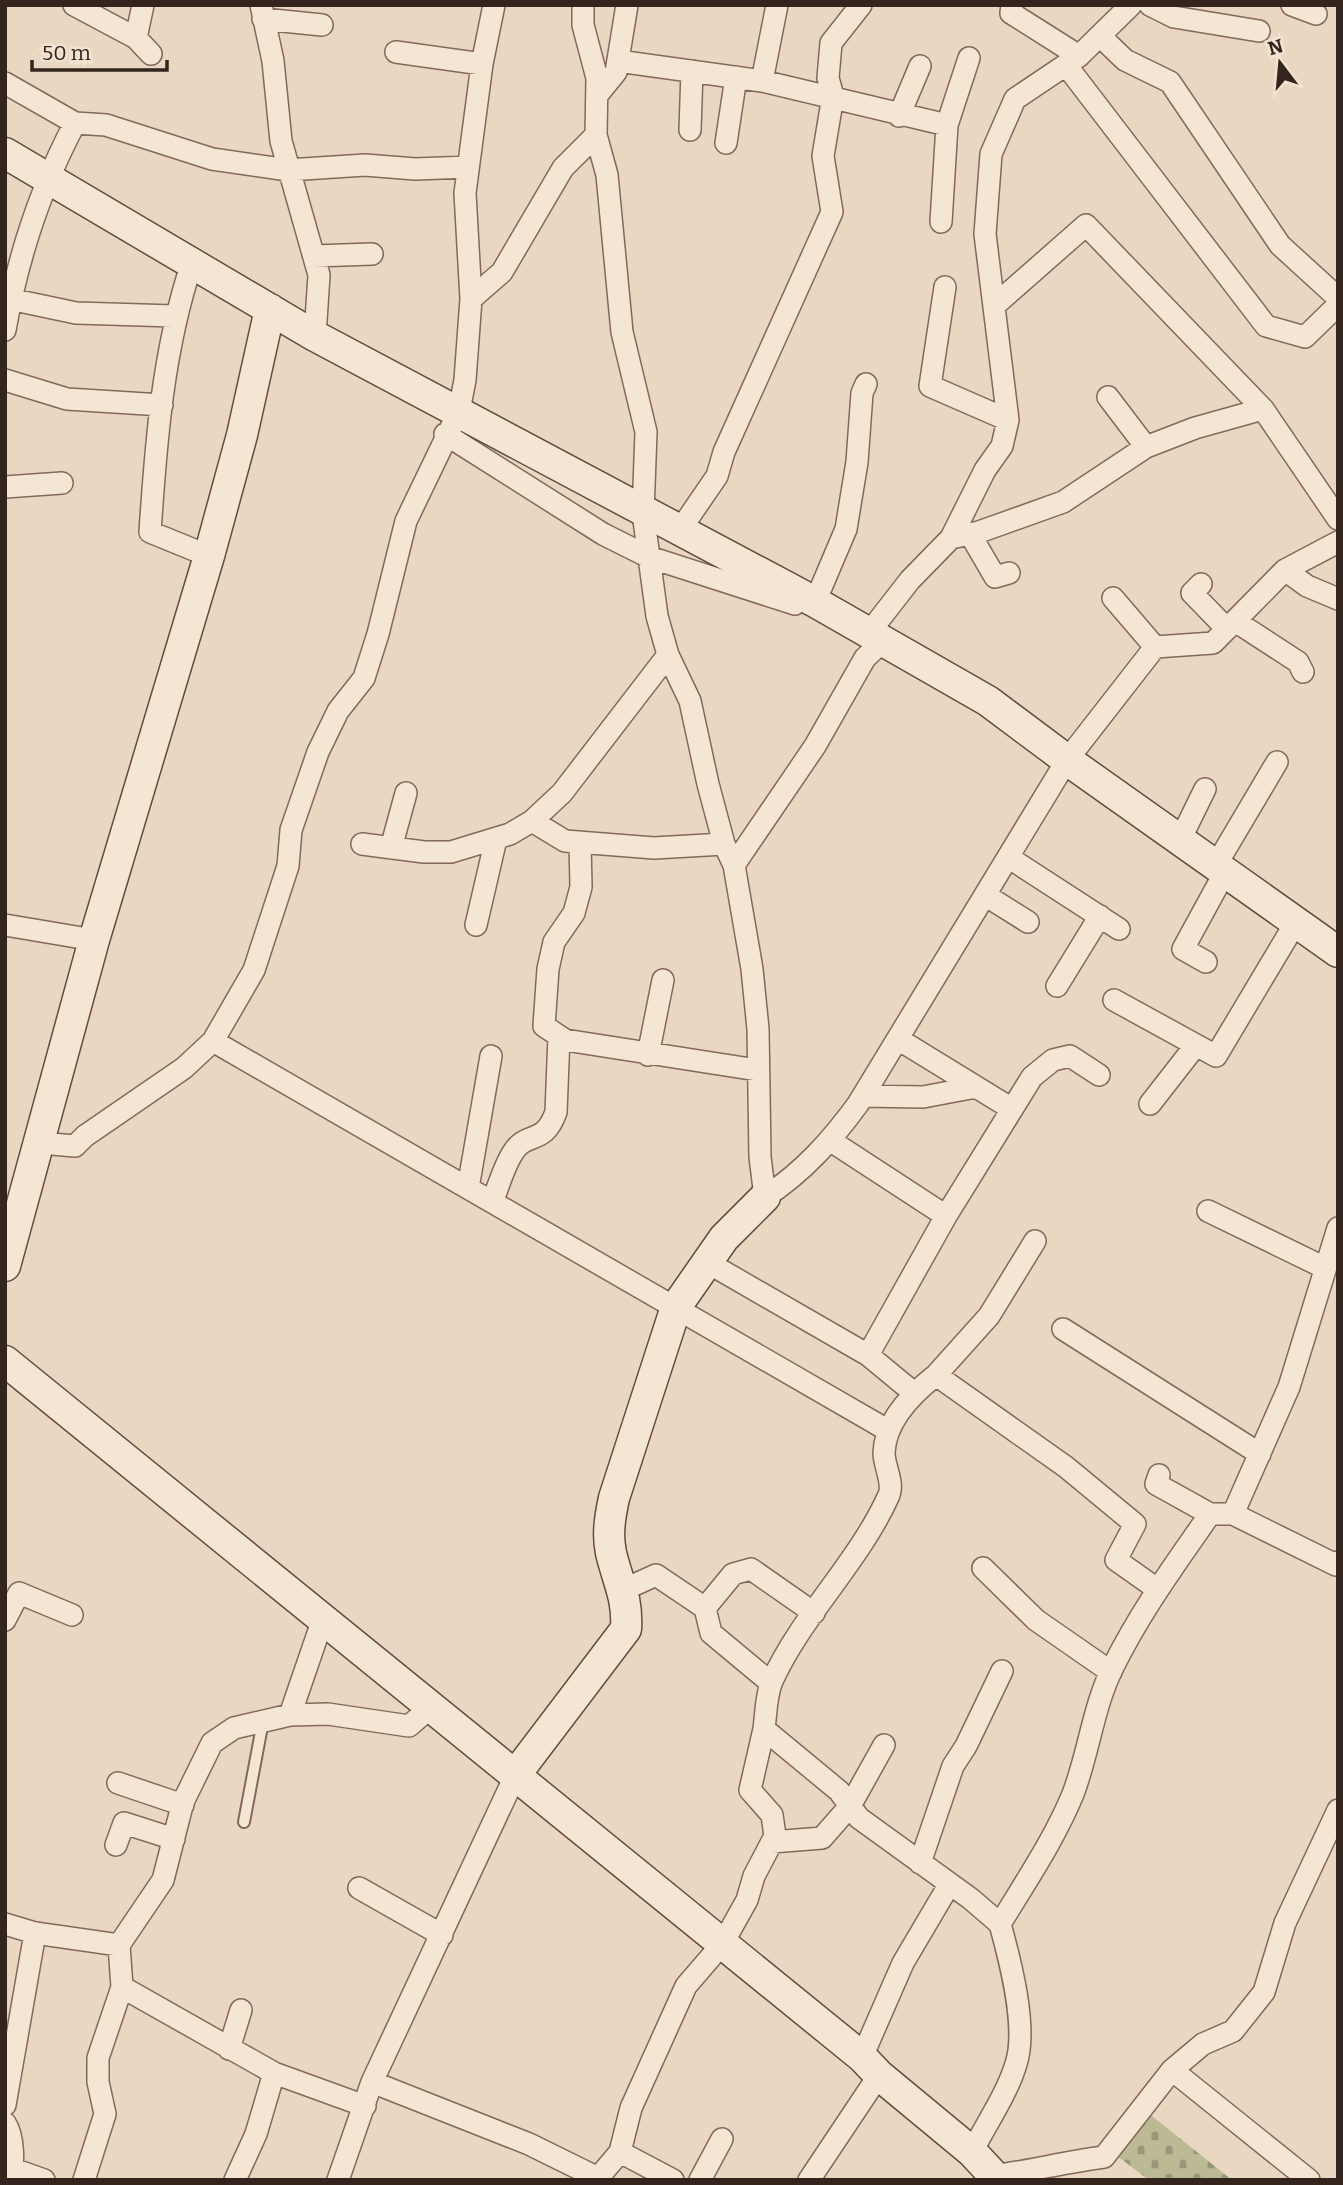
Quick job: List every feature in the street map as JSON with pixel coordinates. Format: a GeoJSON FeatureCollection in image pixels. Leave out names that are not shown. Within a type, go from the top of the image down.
{"type":"FeatureCollection","features":[{"type":"Feature","properties":{"kind":"street"},"geometry":{"type":"LineString","coordinates":[[74,5],[136,38],[151,54]]}},
{"type":"Feature","properties":{"kind":"street"},"geometry":{"type":"LineString","coordinates":[[136,38],[143,5]]}},
{"type":"Feature","properties":{"kind":"street"},"geometry":{"type":"LineString","coordinates":[[40,1143],[75,1146],[85,1136],[184,1068],[213,1041],[254,970],[288,866],[291,830],[318,752],[338,711],[364,678],[378,634],[406,521],[452,423],[469,352],[471,299],[465,193],[482,64],[494,5]]}},
{"type":"Feature","properties":{"kind":"street"},"geometry":{"type":"LineString","coordinates":[[583,5],[583,25],[598,93],[596,135],[607,175],[622,332],[646,432],[643,513],[657,617],[668,655],[690,701],[724,844],[734,865],[752,970],[758,1029],[757,1070],[765,1198]]}},
{"type":"Feature","properties":{"kind":"street"},"geometry":{"type":"LineString","coordinates":[[598,93],[616,72],[627,5]]}},
{"type":"Feature","properties":{"kind":"street"},"geometry":{"type":"LineString","coordinates":[[762,81],[777,5]]}},
{"type":"Feature","properties":{"kind":"street"},"geometry":{"type":"LineString","coordinates":[[680,530],[717,476],[724,453],[831,212],[823,156],[833,96],[828,78],[831,43],[861,5]]}},
{"type":"Feature","properties":{"kind":"street"},"geometry":{"type":"LineString","coordinates":[[1012,5],[1011,13],[1073,60],[1266,326],[1305,337],[1338,305]]}},
{"type":"Feature","properties":{"kind":"street"},"geometry":{"type":"LineString","coordinates":[[961,536],[985,470],[1002,446],[1008,420],[985,234],[991,154],[1015,99],[1073,60],[1131,5]]}},
{"type":"Feature","properties":{"kind":"street"},"geometry":{"type":"LineString","coordinates":[[1150,5],[1174,17],[1259,31]]}},
{"type":"Feature","properties":{"kind":"street"},"geometry":{"type":"LineString","coordinates":[[1292,5],[1315,13]]}},
{"type":"Feature","properties":{"kind":"street"},"geometry":{"type":"LineString","coordinates":[[315,336],[319,275],[281,141],[273,61],[262,12],[322,25]]}},
{"type":"Feature","properties":{"kind":"street"},"geometry":{"type":"LineString","coordinates":[[1100,36],[1125,60],[1170,82],[1280,245],[1338,298]]}},
{"type":"Feature","properties":{"kind":"street"},"geometry":{"type":"LineString","coordinates":[[396,52],[482,64]]}},
{"type":"Feature","properties":{"kind":"street"},"geometry":{"type":"LineString","coordinates":[[941,222],[947,125],[969,58]]}},
{"type":"Feature","properties":{"kind":"street"},"geometry":{"type":"LineString","coordinates":[[618,61],[762,81],[833,96],[899,116],[947,125]]}},
{"type":"Feature","properties":{"kind":"street"},"geometry":{"type":"LineString","coordinates":[[899,116],[920,66]]}},
{"type":"Feature","properties":{"kind":"street"},"geometry":{"type":"LineString","coordinates":[[690,130],[692,71]]}},
{"type":"Feature","properties":{"kind":"street"},"geometry":{"type":"LineString","coordinates":[[726,143],[736,77]]}},
{"type":"Feature","properties":{"kind":"street"},"geometry":{"type":"LineString","coordinates":[[5,83],[75,123],[106,125],[212,159],[288,170],[365,165],[415,169],[468,167]]}},
{"type":"Feature","properties":{"kind":"street"},"geometry":{"type":"LineString","coordinates":[[5,330],[8,298],[26,236],[47,177],[75,123]]}},
{"type":"Feature","properties":{"kind":"street"},"geometry":{"type":"LineString","coordinates":[[471,299],[502,272],[563,169],[596,135]]}},
{"type":"Feature","properties":{"kind":"street"},"geometry":{"type":"LineString","coordinates":[[5,153],[315,336],[452,423],[603,534],[649,557],[867,633]]}},
{"type":"Feature","properties":{"kind":"street"},"geometry":{"type":"LineString","coordinates":[[995,305],[1086,225],[1263,409],[1338,519]]}},
{"type":"Feature","properties":{"kind":"street"},"geometry":{"type":"LineString","coordinates":[[314,256],[372,254]]}},
{"type":"Feature","properties":{"kind":"street"},"geometry":{"type":"LineString","coordinates":[[192,263],[174,316],[150,532],[209,556]]}},
{"type":"Feature","properties":{"kind":"street"},"geometry":{"type":"LineString","coordinates":[[945,287],[930,386],[1008,420]]}},
{"type":"Feature","properties":{"kind":"street"},"geometry":{"type":"LineString","coordinates":[[8,298],[76,313],[174,316]]}},
{"type":"Feature","properties":{"kind":"street"},"geometry":{"type":"LineString","coordinates":[[5,1266],[94,940],[209,556],[242,436],[270,309]]}},
{"type":"Feature","properties":{"kind":"street"},"geometry":{"type":"LineString","coordinates":[[5,380],[67,399],[163,405]]}},
{"type":"Feature","properties":{"kind":"street"},"geometry":{"type":"LineString","coordinates":[[815,602],[846,529],[857,462],[862,393],[866,384]]}},
{"type":"Feature","properties":{"kind":"street"},"geometry":{"type":"LineString","coordinates":[[1108,397],[1146,447]]}},
{"type":"Feature","properties":{"kind":"street"},"geometry":{"type":"LineString","coordinates":[[734,865],[815,746],[864,658],[867,633],[910,580],[961,536],[1063,502],[1146,447],[1195,428],[1263,409]]}},
{"type":"Feature","properties":{"kind":"street"},"geometry":{"type":"LineString","coordinates":[[452,423],[680,530],[815,602],[988,701],[1338,952]]}},
{"type":"Feature","properties":{"kind":"street"},"geometry":{"type":"LineString","coordinates":[[5,487],[62,483]]}},
{"type":"Feature","properties":{"kind":"street"},"geometry":{"type":"LineString","coordinates":[[961,536],[995,577],[1009,573]]}},
{"type":"Feature","properties":{"kind":"street"},"geometry":{"type":"LineString","coordinates":[[338,2180],[372,2082],[516,1774],[626,1629],[627,1605],[611,1552],[609,1525],[614,1498],[677,1307],[705,1261],[765,1198],[795,1177],[831,1141],[863,1096],[1067,760],[1155,647],[1213,643],[1285,570],[1338,542]]}},
{"type":"Feature","properties":{"kind":"street"},"geometry":{"type":"LineString","coordinates":[[1285,570],[1307,586],[1338,599]]}},
{"type":"Feature","properties":{"kind":"street"},"geometry":{"type":"LineString","coordinates":[[1201,584],[1192,593],[1231,625],[1298,662],[1303,672]]}},
{"type":"Feature","properties":{"kind":"street"},"geometry":{"type":"LineString","coordinates":[[1113,598],[1155,647]]}},
{"type":"Feature","properties":{"kind":"street"},"geometry":{"type":"LineString","coordinates":[[362,844],[451,852],[496,839],[532,821],[562,793],[668,655]]}},
{"type":"Feature","properties":{"kind":"street"},"geometry":{"type":"LineString","coordinates":[[1206,962],[1183,949],[1277,762]]}},
{"type":"Feature","properties":{"kind":"street"},"geometry":{"type":"LineString","coordinates":[[1180,840],[1205,789]]}},
{"type":"Feature","properties":{"kind":"street"},"geometry":{"type":"LineString","coordinates":[[391,848],[406,793]]}},
{"type":"Feature","properties":{"kind":"street"},"geometry":{"type":"LineString","coordinates":[[532,821],[565,841],[654,848],[724,844]]}},
{"type":"Feature","properties":{"kind":"street"},"geometry":{"type":"LineString","coordinates":[[476,925],[496,839]]}},
{"type":"Feature","properties":{"kind":"street"},"geometry":{"type":"LineString","coordinates":[[580,842],[581,887],[574,913],[554,942],[548,969],[544,1026],[565,1040],[757,1070]]}},
{"type":"Feature","properties":{"kind":"street"},"geometry":{"type":"LineString","coordinates":[[1008,857],[1119,929]]}},
{"type":"Feature","properties":{"kind":"street"},"geometry":{"type":"LineString","coordinates":[[985,895],[1028,922]]}},
{"type":"Feature","properties":{"kind":"street"},"geometry":{"type":"LineString","coordinates":[[1057,986],[1100,916]]}},
{"type":"Feature","properties":{"kind":"street"},"geometry":{"type":"LineString","coordinates":[[1114,1000],[1216,1056],[1296,922]]}},
{"type":"Feature","properties":{"kind":"street"},"geometry":{"type":"LineString","coordinates":[[5,926],[94,940]]}},
{"type":"Feature","properties":{"kind":"street"},"geometry":{"type":"LineString","coordinates":[[648,1055],[663,980]]}},
{"type":"Feature","properties":{"kind":"street"},"geometry":{"type":"LineString","coordinates":[[492,1202],[514,1151],[520,1144],[545,1133],[552,1124],[556,1112],[559,1036]]}},
{"type":"Feature","properties":{"kind":"street"},"geometry":{"type":"LineString","coordinates":[[898,1039],[1012,1109]]}},
{"type":"Feature","properties":{"kind":"street"},"geometry":{"type":"LineString","coordinates":[[213,1041],[889,1430]]}},
{"type":"Feature","properties":{"kind":"street"},"geometry":{"type":"LineString","coordinates":[[1150,1104],[1196,1045]]}},
{"type":"Feature","properties":{"kind":"street"},"geometry":{"type":"LineString","coordinates":[[468,1188],[491,1056]]}},
{"type":"Feature","properties":{"kind":"street"},"geometry":{"type":"LineString","coordinates":[[868,1355],[946,1216],[1032,1077],[1053,1060],[1070,1056],[1099,1074]]}},
{"type":"Feature","properties":{"kind":"street"},"geometry":{"type":"LineString","coordinates":[[863,1096],[923,1097],[976,1087]]}},
{"type":"Feature","properties":{"kind":"street"},"geometry":{"type":"LineString","coordinates":[[831,1141],[946,1216]]}},
{"type":"Feature","properties":{"kind":"street"},"geometry":{"type":"LineString","coordinates":[[1208,1211],[1325,1268]]}},
{"type":"Feature","properties":{"kind":"street"},"geometry":{"type":"LineString","coordinates":[[1233,1514],[1289,1387],[1338,1228]]}},
{"type":"Feature","properties":{"kind":"street"},"geometry":{"type":"LineString","coordinates":[[372,2082],[529,2144],[598,2178],[620,2152],[631,2108],[686,1986],[723,1944],[747,1900],[754,1876],[775,1836],[772,1815],[750,1790],[771,1683],[814,1614],[844,1573],[891,1492],[884,1453],[889,1430],[914,1393],[936,1375],[989,1315],[1035,1241]]}},
{"type":"Feature","properties":{"kind":"street"},"geometry":{"type":"LineString","coordinates":[[705,1261],[868,1355],[914,1393]]}},
{"type":"Feature","properties":{"kind":"street"},"geometry":{"type":"LineString","coordinates":[[1063,1329],[1259,1454]]}},
{"type":"Feature","properties":{"kind":"street"},"geometry":{"type":"LineString","coordinates":[[5,1361],[723,1944],[972,2152],[994,2179],[1104,2157],[1172,2070],[1203,2043],[1233,2031],[1264,1992],[1285,1923],[1338,1810]]}},
{"type":"Feature","properties":{"kind":"street"},"geometry":{"type":"LineString","coordinates":[[936,1375],[1066,1467],[1135,1524],[1116,1560],[1157,1589]]}},
{"type":"Feature","properties":{"kind":"street"},"geometry":{"type":"LineString","coordinates":[[1159,1475],[1156,1484],[1210,1514],[1233,1514],[1336,1565],[1338,1562]]}},
{"type":"Feature","properties":{"kind":"street"},"geometry":{"type":"LineString","coordinates":[[1000,1924],[1055,1835],[1074,1791],[1091,1723],[1111,1672],[1157,1589],[1210,1514]]}},
{"type":"Feature","properties":{"kind":"street"},"geometry":{"type":"LineString","coordinates":[[705,1608],[733,1574],[751,1569],[814,1614]]}},
{"type":"Feature","properties":{"kind":"street"},"geometry":{"type":"LineString","coordinates":[[983,1569],[1035,1620],[1111,1672]]}},
{"type":"Feature","properties":{"kind":"street"},"geometry":{"type":"LineString","coordinates":[[623,1590],[656,1575],[705,1608],[711,1633],[771,1683]]}},
{"type":"Feature","properties":{"kind":"street"},"geometry":{"type":"LineString","coordinates":[[5,1620],[19,1593],[72,1615]]}},
{"type":"Feature","properties":{"kind":"street"},"geometry":{"type":"LineString","coordinates":[[290,1715],[323,1619]]}},
{"type":"Feature","properties":{"kind":"street"},"geometry":{"type":"LineString","coordinates":[[920,1863],[953,1766],[1002,1671]]}},
{"type":"Feature","properties":{"kind":"street"},"geometry":{"type":"LineString","coordinates":[[84,2180],[105,2114],[98,2082],[98,2058],[122,1987],[119,1945],[163,1880],[183,1805],[212,1743],[234,1728],[290,1715],[328,1714],[409,1726],[430,1707]]}},
{"type":"Feature","properties":{"kind":"street"},"geometry":{"type":"LineString","coordinates":[[764,1729],[839,1791],[859,1818],[1000,1924],[1014,1976],[1019,2034],[1017,2063],[972,2152]]}},
{"type":"Feature","properties":{"kind":"street"},"geometry":{"type":"LineString","coordinates":[[772,1842],[822,1838],[850,1806],[884,1745]]}},
{"type":"Feature","properties":{"kind":"street"},"geometry":{"type":"LineString","coordinates":[[118,1783],[183,1805]]}},
{"type":"Feature","properties":{"kind":"street"},"geometry":{"type":"LineString","coordinates":[[116,1845],[124,1823],[174,1839]]}},
{"type":"Feature","properties":{"kind":"street"},"geometry":{"type":"LineString","coordinates":[[809,2180],[870,2066],[903,1963],[948,1885]]}},
{"type":"Feature","properties":{"kind":"street"},"geometry":{"type":"LineString","coordinates":[[359,1888],[442,1935]]}},
{"type":"Feature","properties":{"kind":"street"},"geometry":{"type":"LineString","coordinates":[[5,1924],[35,1933],[119,1945]]}},
{"type":"Feature","properties":{"kind":"street"},"geometry":{"type":"LineString","coordinates":[[5,2105],[12,2079],[35,1933]]}},
{"type":"Feature","properties":{"kind":"street"},"geometry":{"type":"LineString","coordinates":[[122,1987],[274,2073],[365,2106]]}},
{"type":"Feature","properties":{"kind":"street"},"geometry":{"type":"LineString","coordinates":[[229,2049],[241,2010]]}},
{"type":"Feature","properties":{"kind":"street"},"geometry":{"type":"LineString","coordinates":[[1172,2070],[1309,2180]]}},
{"type":"Feature","properties":{"kind":"street"},"geometry":{"type":"LineString","coordinates":[[235,2180],[256,2134],[274,2073]]}},
{"type":"Feature","properties":{"kind":"street"},"geometry":{"type":"LineString","coordinates":[[5,2123],[9,2128],[11,2174],[44,2180]]}},
{"type":"Feature","properties":{"kind":"street"},"geometry":{"type":"LineString","coordinates":[[700,2180],[722,2139]]}},
{"type":"Feature","properties":{"kind":"street"},"geometry":{"type":"LineString","coordinates":[[620,2152],[673,2180]]}},
{"type":"Feature","properties":{"kind":"lane"},"geometry":{"type":"LineString","coordinates":[[244,1822],[263,1721]]}},
{"type":"Feature","properties":{"kind":"green space"},"geometry":{"type":"Polygon","coordinates":[[[1142,2108],[1232,2180],[1149,2180],[1113,2153],[1142,2108]]]}}]}
